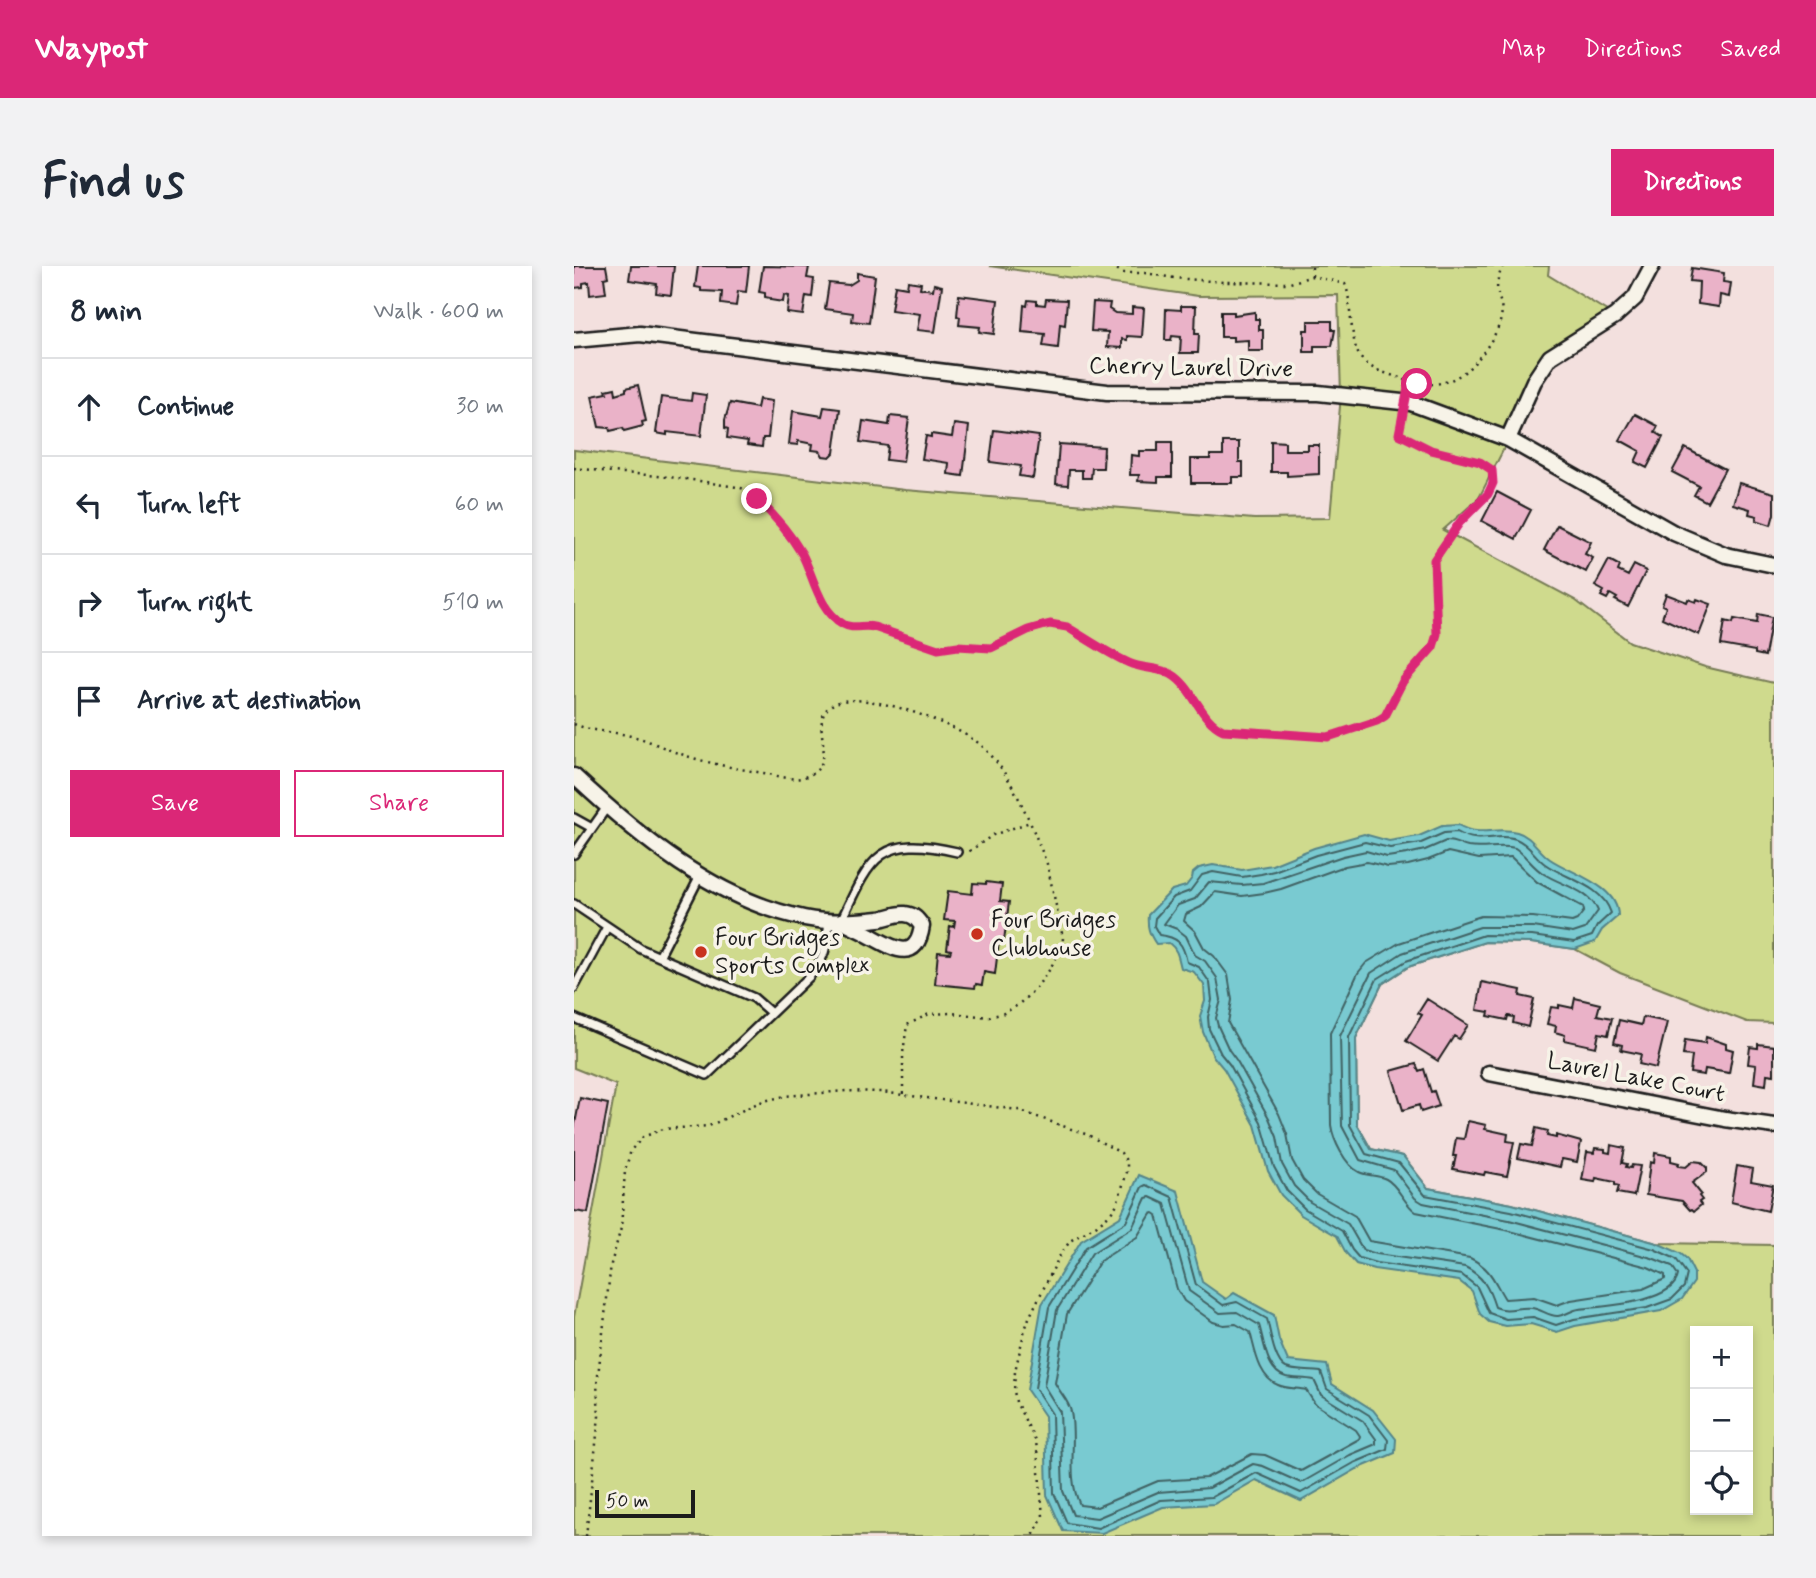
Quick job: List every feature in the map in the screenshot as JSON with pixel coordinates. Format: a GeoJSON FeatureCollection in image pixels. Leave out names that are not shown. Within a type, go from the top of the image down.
{"type":"FeatureCollection","features":[{"type":"Feature","properties":{"kind":"street"},"geometry":{"type":"LineString","coordinates":[[1508,439],[1534,381],[1550,357],[1615,316],[1635,298],[1652,266]]}},
{"type":"Feature","properties":{"kind":"street","name":"Cherry Laurel Drive"},"geometry":{"type":"LineString","coordinates":[[574,340],[640,334],[1107,392],[1318,393],[1404,402],[1508,439],[1674,533],[1726,555],[1774,565]]}},
{"type":"Feature","properties":{"kind":"street"},"geometry":{"type":"LineString","coordinates":[[574,776],[620,819],[701,875],[755,905],[805,918],[835,921],[902,914],[914,916],[922,926],[920,940],[910,948],[893,949],[835,921]]}},
{"type":"Feature","properties":{"kind":"street","name":"Laurel Lake Court"},"geometry":{"type":"LineString","coordinates":[[1489,1073],[1713,1117],[1774,1126]]}},
{"type":"Feature","properties":{"kind":"lane"},"geometry":{"type":"LineString","coordinates":[[574,855],[607,807]]}},
{"type":"Feature","properties":{"kind":"lane"},"geometry":{"type":"LineString","coordinates":[[574,818],[592,828]]}},
{"type":"Feature","properties":{"kind":"lane"},"geometry":{"type":"LineString","coordinates":[[574,1018],[703,1076],[809,977],[823,960],[835,921],[867,868],[884,853],[907,845],[927,845],[957,852]]}},
{"type":"Feature","properties":{"kind":"lane"},"geometry":{"type":"LineString","coordinates":[[659,957],[701,875]]}},
{"type":"Feature","properties":{"kind":"lane"},"geometry":{"type":"LineString","coordinates":[[574,904],[641,949],[754,998],[771,1013]]}},
{"type":"Feature","properties":{"kind":"lane"},"geometry":{"type":"LineString","coordinates":[[574,988],[607,927]]}},
{"type":"Feature","properties":{"kind":"path"},"geometry":{"type":"LineString","coordinates":[[1111,266],[1123,273],[1223,282],[1290,283],[1312,276],[1345,284],[1354,346],[1360,359],[1369,367],[1409,383],[1444,382],[1458,377],[1474,365],[1490,342],[1502,316],[1496,288],[1503,266]]}},
{"type":"Feature","properties":{"kind":"path"},"geometry":{"type":"LineString","coordinates":[[1312,266],[1312,276]]}},
{"type":"Feature","properties":{"kind":"path"},"geometry":{"type":"LineString","coordinates":[[574,468],[693,480],[748,491],[772,513],[793,540],[803,557],[814,588],[825,605],[836,618],[851,628],[867,625],[938,649],[958,646],[991,648],[1028,630],[1058,624],[1129,663],[1174,676],[1193,696],[1215,727],[1223,730],[1328,737],[1385,716],[1403,681],[1433,647],[1438,623],[1434,560],[1448,538],[1488,494],[1493,483],[1492,470],[1480,462],[1431,450],[1399,434],[1409,383]]}},
{"type":"Feature","properties":{"kind":"path"},"geometry":{"type":"LineString","coordinates":[[574,724],[600,732],[641,738],[701,760],[801,778],[819,768],[823,761],[823,715],[831,705],[844,700],[898,707],[924,715],[953,727],[984,747],[1004,773],[1030,822],[1047,864],[1061,925],[1062,946],[1036,988],[1018,1005],[1004,1013],[989,1017],[929,1014],[907,1024],[903,1052],[903,1094]]}},
{"type":"Feature","properties":{"kind":"path"},"geometry":{"type":"LineString","coordinates":[[957,852],[964,854],[993,835],[1030,822]]}},
{"type":"Feature","properties":{"kind":"path"},"geometry":{"type":"LineString","coordinates":[[586,1536],[599,1416],[597,1384],[611,1264],[621,1228],[625,1171],[631,1150],[643,1136],[663,1129],[709,1126],[760,1102],[846,1091],[903,1094],[1018,1110],[1088,1135],[1121,1153],[1127,1162],[1127,1172],[1117,1204],[1104,1219],[1070,1241],[1059,1257],[1024,1333],[1015,1371],[1014,1391],[1037,1450],[1043,1516],[1033,1536]]}},
{"type":"Feature","properties":{"kind":"green space"},"geometry":{"type":"Polygon","coordinates":[[[989,266],[1549,266],[1548,275],[1615,316],[1550,357],[1479,498],[1443,530],[1575,600],[1630,642],[1705,667],[1774,683],[1774,1023],[1747,1022],[1620,973],[1575,949],[1531,943],[1485,942],[1408,967],[1382,984],[1356,1038],[1357,1124],[1371,1149],[1403,1156],[1428,1188],[1512,1204],[1657,1243],[1774,1245],[1774,1536],[574,1536],[574,1317],[616,1085],[574,1068],[574,450],[905,490],[1254,519],[1330,518],[1341,395],[1338,295],[1198,296],[989,266]]]}},
{"type":"Feature","properties":{"kind":"water"},"geometry":{"type":"Polygon","coordinates":[[[1458,825],[1474,831],[1502,830],[1522,834],[1550,859],[1602,888],[1616,905],[1618,916],[1602,930],[1595,942],[1575,949],[1531,943],[1485,942],[1408,967],[1382,984],[1356,1038],[1357,1124],[1371,1149],[1403,1156],[1428,1188],[1512,1204],[1657,1243],[1680,1253],[1687,1259],[1694,1273],[1694,1282],[1682,1299],[1661,1311],[1575,1326],[1557,1332],[1531,1324],[1505,1326],[1489,1322],[1480,1314],[1472,1291],[1459,1281],[1356,1264],[1337,1236],[1301,1215],[1281,1195],[1268,1171],[1255,1125],[1224,1069],[1213,1056],[1203,1032],[1200,1016],[1205,1001],[1204,985],[1194,972],[1181,968],[1177,954],[1169,943],[1156,944],[1150,934],[1148,915],[1172,890],[1186,886],[1199,868],[1213,865],[1242,870],[1272,865],[1314,848],[1364,834],[1389,841],[1419,836],[1442,826],[1458,825]]]}},
{"type":"Feature","properties":{"kind":"water"},"geometry":{"type":"Polygon","coordinates":[[[1139,1175],[1178,1191],[1202,1282],[1226,1299],[1234,1293],[1274,1315],[1279,1340],[1288,1361],[1327,1365],[1332,1384],[1373,1410],[1396,1439],[1395,1453],[1357,1469],[1301,1501],[1256,1480],[1214,1504],[1163,1507],[1102,1533],[1063,1531],[1047,1495],[1045,1416],[1027,1390],[1042,1304],[1081,1241],[1120,1217],[1139,1175]]]}},
{"type":"Feature","properties":{"kind":"building"},"geometry":{"type":"Polygon","coordinates":[[[574,266],[606,266],[606,293],[590,295],[589,282],[583,283],[583,287],[574,288],[574,266]]]}},
{"type":"Feature","properties":{"kind":"building"},"geometry":{"type":"Polygon","coordinates":[[[631,266],[674,266],[671,295],[656,293],[657,284],[629,280],[631,266]]]}},
{"type":"Feature","properties":{"kind":"building"},"geometry":{"type":"Polygon","coordinates":[[[698,266],[749,266],[746,292],[738,291],[736,306],[721,304],[722,292],[701,291],[701,288],[695,287],[698,266]]]}},
{"type":"Feature","properties":{"kind":"building"},"geometry":{"type":"Polygon","coordinates":[[[763,266],[809,267],[807,278],[814,279],[812,297],[806,296],[803,315],[787,313],[789,296],[784,295],[783,302],[770,300],[765,297],[765,293],[759,292],[763,266]]]}},
{"type":"Feature","properties":{"kind":"building"},"geometry":{"type":"Polygon","coordinates":[[[1692,268],[1724,273],[1723,282],[1731,283],[1729,297],[1720,295],[1719,307],[1698,304],[1699,282],[1690,281],[1692,268]]]}},
{"type":"Feature","properties":{"kind":"building"},"geometry":{"type":"Polygon","coordinates":[[[857,273],[875,276],[869,323],[852,321],[853,313],[825,309],[829,283],[849,285],[857,280],[857,273]]]}},
{"type":"Feature","properties":{"kind":"building"},"geometry":{"type":"Polygon","coordinates":[[[908,281],[921,283],[920,288],[933,290],[934,284],[942,286],[935,332],[917,330],[920,314],[891,310],[895,285],[907,287],[908,281]]]}},
{"type":"Feature","properties":{"kind":"building"},"geometry":{"type":"Polygon","coordinates":[[[959,295],[998,300],[994,334],[979,332],[980,327],[959,325],[959,295]]]}},
{"type":"Feature","properties":{"kind":"building"},"geometry":{"type":"Polygon","coordinates":[[[1046,299],[1067,300],[1065,325],[1060,324],[1058,348],[1043,346],[1045,334],[1022,332],[1024,305],[1027,306],[1028,300],[1045,305],[1046,299]]]}},
{"type":"Feature","properties":{"kind":"building"},"geometry":{"type":"Polygon","coordinates":[[[1093,302],[1110,303],[1109,309],[1115,313],[1132,314],[1132,307],[1144,308],[1142,337],[1127,336],[1127,340],[1122,339],[1122,348],[1107,347],[1108,332],[1091,331],[1093,302]]]}},
{"type":"Feature","properties":{"kind":"building"},"geometry":{"type":"Polygon","coordinates":[[[1181,306],[1196,306],[1195,334],[1199,334],[1198,353],[1180,353],[1181,337],[1172,336],[1171,340],[1165,340],[1166,309],[1181,310],[1181,306]]]}},
{"type":"Feature","properties":{"kind":"building"},"geometry":{"type":"Polygon","coordinates":[[[1221,312],[1234,312],[1234,315],[1255,312],[1255,319],[1259,319],[1259,330],[1263,330],[1263,351],[1248,351],[1248,340],[1233,341],[1233,337],[1221,337],[1221,312]]]}},
{"type":"Feature","properties":{"kind":"building"},"geometry":{"type":"Polygon","coordinates":[[[1308,321],[1332,321],[1332,330],[1335,330],[1332,346],[1314,346],[1314,352],[1304,352],[1304,330],[1308,330],[1308,321]]]}},
{"type":"Feature","properties":{"kind":"building"},"geometry":{"type":"Polygon","coordinates":[[[638,385],[646,421],[642,422],[643,426],[624,431],[623,428],[610,431],[609,428],[599,427],[592,396],[615,388],[616,394],[638,385]]]}},
{"type":"Feature","properties":{"kind":"building"},"geometry":{"type":"Polygon","coordinates":[[[692,393],[706,395],[701,436],[656,433],[661,397],[691,401],[692,393]]]}},
{"type":"Feature","properties":{"kind":"building"},"geometry":{"type":"Polygon","coordinates":[[[759,399],[772,401],[768,438],[763,438],[762,447],[747,445],[748,441],[727,438],[725,420],[730,403],[757,408],[759,399]]]}},
{"type":"Feature","properties":{"kind":"building"},"geometry":{"type":"Polygon","coordinates":[[[824,407],[840,409],[834,453],[830,457],[823,456],[820,451],[812,450],[813,444],[798,441],[798,445],[789,444],[793,411],[822,416],[824,407]]]}},
{"type":"Feature","properties":{"kind":"building"},"geometry":{"type":"Polygon","coordinates":[[[1635,414],[1658,426],[1655,432],[1663,437],[1647,468],[1635,462],[1640,451],[1620,440],[1635,414]]]}},
{"type":"Feature","properties":{"kind":"building"},"geometry":{"type":"Polygon","coordinates":[[[890,416],[909,418],[903,462],[886,460],[888,446],[860,442],[863,421],[889,425],[890,416]]]}},
{"type":"Feature","properties":{"kind":"building"},"geometry":{"type":"Polygon","coordinates":[[[954,424],[969,426],[963,476],[948,474],[949,463],[922,459],[926,436],[931,437],[931,434],[952,437],[954,424]]]}},
{"type":"Feature","properties":{"kind":"building"},"geometry":{"type":"Polygon","coordinates":[[[994,430],[1039,436],[1033,478],[1019,476],[1021,466],[990,462],[994,430]]]}},
{"type":"Feature","properties":{"kind":"building"},"geometry":{"type":"Polygon","coordinates":[[[1271,441],[1285,442],[1285,450],[1308,450],[1308,445],[1319,445],[1319,474],[1287,476],[1287,472],[1271,472],[1271,441]]]}},
{"type":"Feature","properties":{"kind":"building"},"geometry":{"type":"Polygon","coordinates":[[[1158,442],[1172,442],[1172,477],[1158,477],[1158,482],[1138,481],[1139,475],[1130,475],[1131,455],[1139,456],[1139,451],[1158,451],[1158,442]]]}},
{"type":"Feature","properties":{"kind":"building"},"geometry":{"type":"Polygon","coordinates":[[[1223,442],[1239,442],[1239,462],[1243,462],[1243,477],[1232,477],[1232,483],[1191,483],[1191,459],[1210,459],[1210,455],[1223,455],[1223,442]]]}},
{"type":"Feature","properties":{"kind":"building"},"geometry":{"type":"Polygon","coordinates":[[[1059,444],[1104,447],[1103,468],[1092,468],[1091,478],[1082,478],[1082,470],[1069,470],[1068,485],[1056,484],[1059,444]]]}},
{"type":"Feature","properties":{"kind":"building"},"geometry":{"type":"Polygon","coordinates":[[[1685,448],[1725,469],[1707,502],[1694,495],[1699,486],[1672,472],[1685,448]]]}},
{"type":"Feature","properties":{"kind":"building"},"geometry":{"type":"Polygon","coordinates":[[[1739,483],[1774,493],[1771,525],[1756,520],[1757,516],[1749,514],[1750,509],[1733,504],[1739,483]]]}},
{"type":"Feature","properties":{"kind":"building"},"geometry":{"type":"Polygon","coordinates":[[[1497,492],[1531,510],[1516,539],[1482,521],[1497,492]]]}},
{"type":"Feature","properties":{"kind":"building"},"geometry":{"type":"Polygon","coordinates":[[[1557,525],[1591,542],[1585,554],[1593,558],[1586,572],[1544,550],[1557,525]]]}},
{"type":"Feature","properties":{"kind":"building"},"geometry":{"type":"Polygon","coordinates":[[[1609,560],[1620,566],[1618,571],[1628,576],[1634,565],[1646,571],[1628,607],[1610,594],[1607,599],[1601,596],[1604,591],[1595,586],[1609,560]]]}},
{"type":"Feature","properties":{"kind":"building"},"geometry":{"type":"Polygon","coordinates":[[[1666,594],[1687,602],[1688,599],[1696,602],[1697,599],[1711,604],[1699,635],[1662,618],[1666,607],[1662,605],[1666,594]]]}},
{"type":"Feature","properties":{"kind":"building"},"geometry":{"type":"Polygon","coordinates":[[[1758,614],[1772,617],[1765,656],[1755,654],[1755,651],[1721,645],[1725,621],[1733,623],[1734,619],[1757,623],[1758,614]]]}},
{"type":"Feature","properties":{"kind":"building","name":"Four Bridges Clubhouse"},"geometry":{"type":"Polygon","coordinates":[[[973,883],[1002,884],[1000,901],[1009,902],[1004,941],[999,941],[995,974],[984,972],[982,985],[976,984],[975,988],[935,984],[938,952],[950,953],[951,950],[947,949],[950,926],[954,927],[955,921],[944,920],[948,891],[972,894],[973,883]]]}},
{"type":"Feature","properties":{"kind":"building"},"geometry":{"type":"Polygon","coordinates":[[[1482,982],[1521,990],[1520,996],[1534,999],[1528,1027],[1513,1023],[1514,1017],[1508,1016],[1507,1020],[1488,1016],[1489,1012],[1477,1010],[1482,982]]]}},
{"type":"Feature","properties":{"kind":"building"},"geometry":{"type":"Polygon","coordinates":[[[1575,998],[1600,1004],[1597,1015],[1612,1018],[1608,1035],[1599,1033],[1596,1047],[1564,1040],[1565,1035],[1555,1032],[1556,1026],[1547,1024],[1551,1007],[1559,1008],[1559,1005],[1573,1008],[1575,998]]]}},
{"type":"Feature","properties":{"kind":"building"},"geometry":{"type":"Polygon","coordinates":[[[1427,999],[1468,1025],[1459,1039],[1454,1036],[1438,1061],[1406,1041],[1422,1015],[1418,1013],[1427,999]]]}},
{"type":"Feature","properties":{"kind":"building"},"geometry":{"type":"Polygon","coordinates":[[[1643,1017],[1667,1022],[1656,1068],[1639,1064],[1641,1054],[1621,1050],[1622,1045],[1614,1043],[1619,1020],[1641,1025],[1643,1017]]]}},
{"type":"Feature","properties":{"kind":"building"},"geometry":{"type":"Polygon","coordinates":[[[1706,1037],[1726,1044],[1726,1048],[1733,1050],[1729,1073],[1705,1069],[1704,1075],[1690,1073],[1692,1056],[1683,1055],[1685,1040],[1705,1043],[1706,1037]]]}},
{"type":"Feature","properties":{"kind":"building"},"geometry":{"type":"Polygon","coordinates":[[[1758,1044],[1774,1046],[1774,1075],[1767,1074],[1766,1085],[1754,1083],[1756,1065],[1748,1064],[1750,1047],[1758,1048],[1758,1044]]]}},
{"type":"Feature","properties":{"kind":"building"},"geometry":{"type":"Polygon","coordinates":[[[1416,1064],[1419,1071],[1424,1069],[1431,1092],[1434,1091],[1439,1106],[1421,1112],[1419,1105],[1403,1110],[1391,1071],[1416,1064]]]}},
{"type":"Feature","properties":{"kind":"building"},"geometry":{"type":"Polygon","coordinates":[[[580,1098],[608,1104],[588,1213],[574,1211],[574,1129],[580,1098]]]}},
{"type":"Feature","properties":{"kind":"building"},"geometry":{"type":"Polygon","coordinates":[[[1468,1121],[1486,1125],[1485,1129],[1508,1134],[1507,1141],[1514,1142],[1507,1176],[1453,1169],[1456,1138],[1464,1139],[1468,1121]]]}},
{"type":"Feature","properties":{"kind":"building"},"geometry":{"type":"Polygon","coordinates":[[[1536,1128],[1548,1131],[1547,1136],[1556,1138],[1556,1135],[1581,1142],[1577,1162],[1562,1159],[1560,1167],[1518,1158],[1521,1144],[1532,1146],[1536,1128]]]}},
{"type":"Feature","properties":{"kind":"building"},"geometry":{"type":"Polygon","coordinates":[[[1611,1145],[1625,1148],[1622,1163],[1627,1164],[1626,1167],[1640,1166],[1634,1196],[1617,1193],[1619,1186],[1615,1185],[1615,1182],[1596,1178],[1595,1182],[1582,1180],[1587,1152],[1594,1153],[1595,1148],[1605,1149],[1605,1152],[1610,1153],[1611,1145]]]}},
{"type":"Feature","properties":{"kind":"building"},"geometry":{"type":"Polygon","coordinates":[[[1655,1153],[1671,1156],[1671,1161],[1679,1163],[1678,1166],[1686,1167],[1693,1161],[1701,1162],[1707,1168],[1707,1172],[1692,1183],[1701,1194],[1699,1196],[1702,1200],[1699,1202],[1701,1205],[1694,1211],[1682,1201],[1646,1195],[1650,1162],[1654,1163],[1655,1153]]]}},
{"type":"Feature","properties":{"kind":"building"},"geometry":{"type":"Polygon","coordinates":[[[1737,1166],[1753,1169],[1751,1181],[1773,1185],[1768,1211],[1731,1202],[1737,1166]]]}},
{"type":"Feature","properties":{"kind":"place","name":"Four Bridges Clubhouse"},"geometry":{"type":"Point","coordinates":[977,934]}},
{"type":"Feature","properties":{"kind":"place","name":"Four Bridges Sports Complex"},"geometry":{"type":"Point","coordinates":[701,952]}},
{"type":"Feature","properties":{"kind":"route"},"geometry":{"type":"LineString","coordinates":[[757,499],[793,540],[803,557],[814,588],[825,605],[836,618],[851,628],[867,625],[938,649],[958,646],[991,648],[1028,630],[1058,624],[1129,663],[1174,676],[1193,696],[1215,727],[1235,732],[1328,737],[1385,716],[1403,681],[1433,647],[1438,623],[1434,560],[1460,522],[1476,509],[1488,494],[1493,483],[1492,470],[1480,462],[1431,450],[1399,434],[1409,383],[1417,384]]}}]}
